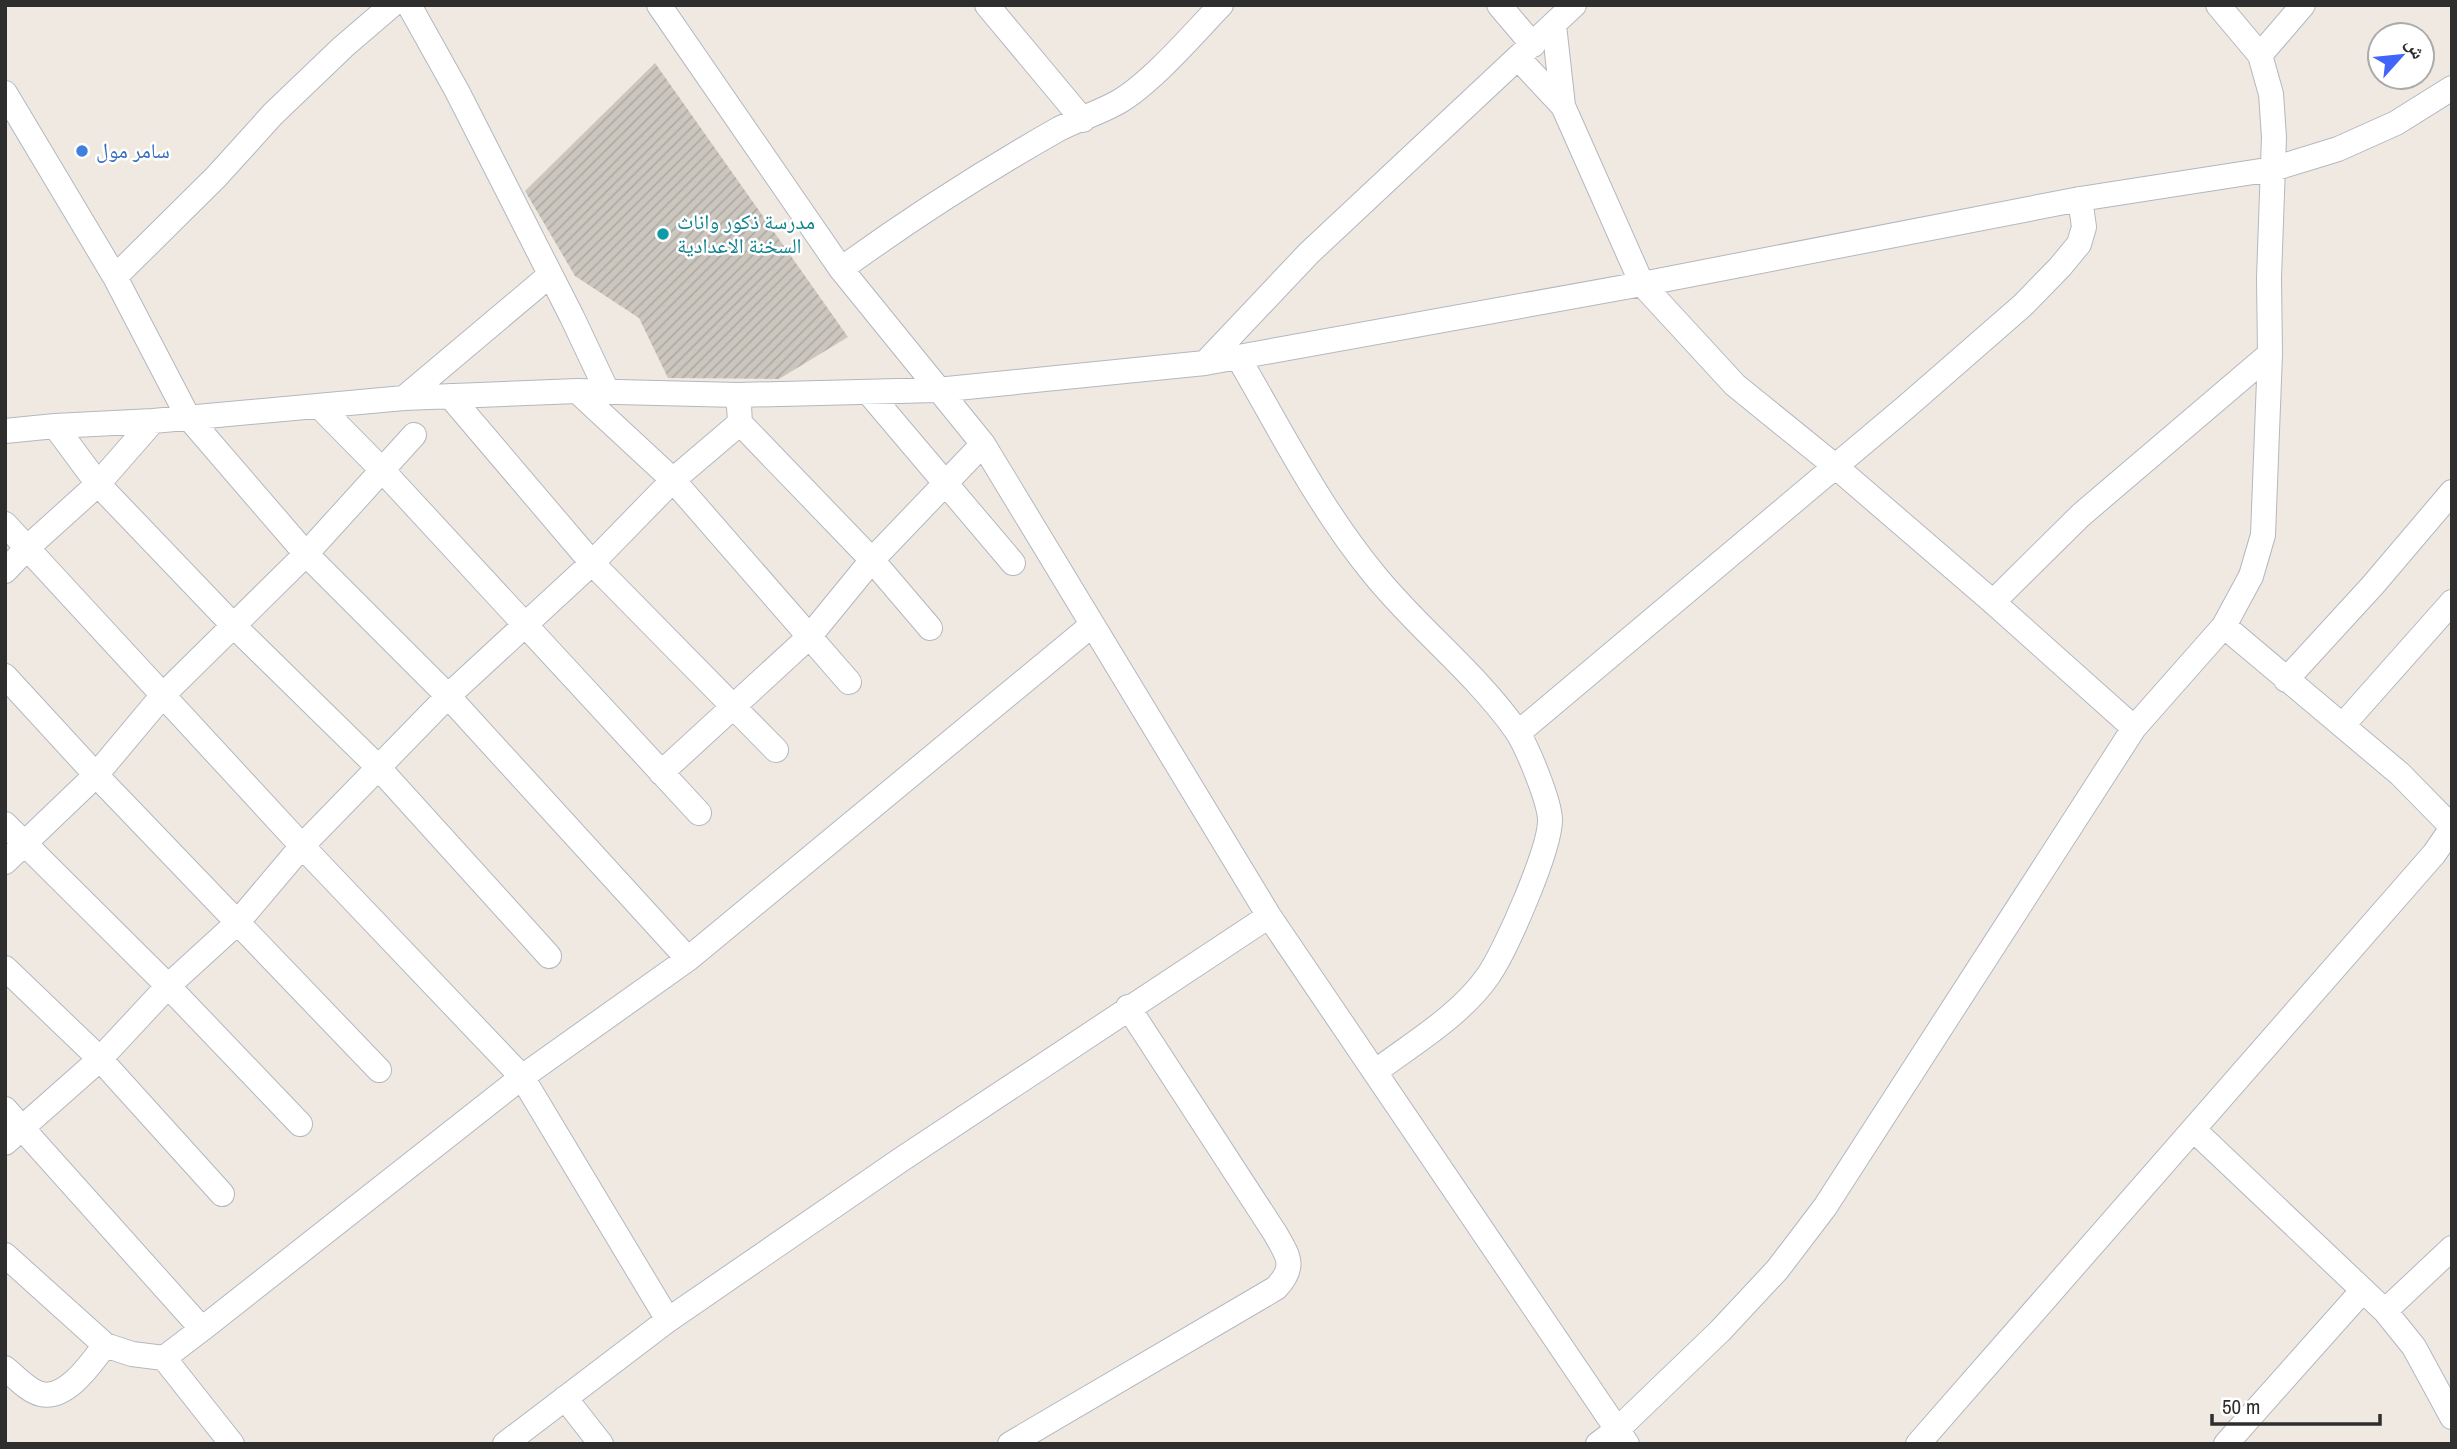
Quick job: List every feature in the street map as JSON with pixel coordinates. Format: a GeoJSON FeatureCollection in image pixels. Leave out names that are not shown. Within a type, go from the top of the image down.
{"type":"FeatureCollection","features":[{"type":"Feature","properties":{"kind":"street"},"geometry":{"type":"LineString","coordinates":[[115,277],[216,177],[273,114],[343,47],[392,5]]}},
{"type":"Feature","properties":{"kind":"street"},"geometry":{"type":"LineString","coordinates":[[409,5],[451,80],[607,391]]}},
{"type":"Feature","properties":{"kind":"street"},"geometry":{"type":"LineString","coordinates":[[987,5],[1083,120]]}},
{"type":"Feature","properties":{"kind":"street"},"geometry":{"type":"LineString","coordinates":[[841,269],[898,228],[1060,129],[1122,101],[1221,5]]}},
{"type":"Feature","properties":{"kind":"street"},"geometry":{"type":"LineString","coordinates":[[1499,5],[1563,106],[1642,284],[1735,385],[1835,466],[2134,728]]}},
{"type":"Feature","properties":{"kind":"street"},"geometry":{"type":"LineString","coordinates":[[1205,363],[1308,253],[1574,5]]}},
{"type":"Feature","properties":{"kind":"street"},"geometry":{"type":"LineString","coordinates":[[664,7],[841,269],[983,444],[1269,916],[1375,1072],[1614,1439],[1777,1270],[1825,1207],[2134,728],[2224,626],[2251,576],[2263,535],[2270,354],[2269,278],[2273,169],[2271,94],[2260,55],[2218,5]]}},
{"type":"Feature","properties":{"kind":"street"},"geometry":{"type":"LineString","coordinates":[[2260,55],[2303,5]]}},
{"type":"Feature","properties":{"kind":"street"},"geometry":{"type":"LineString","coordinates":[[1554,25],[1563,106]]}},
{"type":"Feature","properties":{"kind":"street"},"geometry":{"type":"LineString","coordinates":[[5,431],[153,421],[404,398],[577,391],[738,395],[937,390],[1205,363],[1642,284],[2080,199],[2273,169],[2338,149],[2396,123],[2452,88]]}},
{"type":"Feature","properties":{"kind":"street"},"geometry":{"type":"LineString","coordinates":[[5,93],[115,277],[188,417],[306,554],[448,696],[688,959]]}},
{"type":"Feature","properties":{"kind":"street"},"geometry":{"type":"LineString","coordinates":[[1518,733],[2023,305],[2079,244],[2083,235],[2080,199]]}},
{"type":"Feature","properties":{"kind":"street"},"geometry":{"type":"LineString","coordinates":[[404,398],[550,275]]}},
{"type":"Feature","properties":{"kind":"street"},"geometry":{"type":"LineString","coordinates":[[1993,602],[2081,515],[2270,354]]}},
{"type":"Feature","properties":{"kind":"street"},"geometry":{"type":"LineString","coordinates":[[1238,357],[1292,454],[1345,537],[1415,622],[1469,675],[1518,733],[1541,786],[1550,819],[1545,845],[1517,919],[1488,976],[1457,1010],[1375,1072]]}},
{"type":"Feature","properties":{"kind":"street"},"geometry":{"type":"LineString","coordinates":[[577,391],[673,480],[849,682]]}},
{"type":"Feature","properties":{"kind":"street"},"geometry":{"type":"LineString","coordinates":[[869,393],[1013,563]]}},
{"type":"Feature","properties":{"kind":"street"},"geometry":{"type":"LineString","coordinates":[[738,395],[740,423],[872,560],[930,628]]}},
{"type":"Feature","properties":{"kind":"street"},"geometry":{"type":"LineString","coordinates":[[450,396],[592,562],[776,750]]}},
{"type":"Feature","properties":{"kind":"street"},"geometry":{"type":"LineString","coordinates":[[320,407],[383,471],[699,813]]}},
{"type":"Feature","properties":{"kind":"street"},"geometry":{"type":"LineString","coordinates":[[5,571],[98,484],[153,421]]}},
{"type":"Feature","properties":{"kind":"street"},"geometry":{"type":"LineString","coordinates":[[14,1135],[100,1059],[168,986],[237,923],[302,846],[448,696],[592,562],[673,480],[740,423]]}},
{"type":"Feature","properties":{"kind":"street"},"geometry":{"type":"LineString","coordinates":[[55,426],[98,484],[233,625],[377,766],[549,956]]}},
{"type":"Feature","properties":{"kind":"street"},"geometry":{"type":"LineString","coordinates":[[5,862],[96,775],[163,695],[306,554],[414,435]]}},
{"type":"Feature","properties":{"kind":"street"},"geometry":{"type":"LineString","coordinates":[[661,773],[809,637],[872,560],[983,444]]}},
{"type":"Feature","properties":{"kind":"street"},"geometry":{"type":"LineString","coordinates":[[2286,680],[2364,596],[2452,492]]}},
{"type":"Feature","properties":{"kind":"street"},"geometry":{"type":"LineString","coordinates":[[5,524],[302,846],[523,1077],[668,1320]]}},
{"type":"Feature","properties":{"kind":"street"},"geometry":{"type":"LineString","coordinates":[[2343,724],[2452,602]]}},
{"type":"Feature","properties":{"kind":"street"},"geometry":{"type":"LineString","coordinates":[[5,1255],[105,1345],[132,1354],[164,1358],[523,1077],[688,959],[1092,625]]}},
{"type":"Feature","properties":{"kind":"street"},"geometry":{"type":"LineString","coordinates":[[1918,1444],[2091,1244],[2194,1130],[2332,967],[2434,853],[2452,828],[2400,774],[2224,626]]}},
{"type":"Feature","properties":{"kind":"street"},"geometry":{"type":"LineString","coordinates":[[5,676],[96,775],[379,1070]]}},
{"type":"Feature","properties":{"kind":"street"},"geometry":{"type":"LineString","coordinates":[[5,824],[168,986],[300,1124]]}},
{"type":"Feature","properties":{"kind":"street"},"geometry":{"type":"LineString","coordinates":[[505,1444],[668,1320],[1128,1007],[1269,916]]}},
{"type":"Feature","properties":{"kind":"street"},"geometry":{"type":"LineString","coordinates":[[5,968],[100,1059],[222,1194]]}},
{"type":"Feature","properties":{"kind":"street"},"geometry":{"type":"LineString","coordinates":[[1010,1444],[1276,1288],[1286,1278],[1289,1269],[1289,1259],[1275,1233],[1128,1007]]}},
{"type":"Feature","properties":{"kind":"street"},"geometry":{"type":"LineString","coordinates":[[5,1109],[14,1135],[202,1329]]}},
{"type":"Feature","properties":{"kind":"street"},"geometry":{"type":"LineString","coordinates":[[2194,1130],[2385,1311],[2414,1347],[2452,1417]]}},
{"type":"Feature","properties":{"kind":"street"},"geometry":{"type":"LineString","coordinates":[[2385,1311],[2452,1248]]}},
{"type":"Feature","properties":{"kind":"street"},"geometry":{"type":"LineString","coordinates":[[2226,1444],[2363,1290]]}},
{"type":"Feature","properties":{"kind":"street"},"geometry":{"type":"LineString","coordinates":[[5,1368],[29,1389],[48,1395],[59,1392],[79,1378],[105,1345]]}},
{"type":"Feature","properties":{"kind":"street"},"geometry":{"type":"LineString","coordinates":[[164,1358],[232,1444]]}},
{"type":"Feature","properties":{"kind":"street"},"geometry":{"type":"LineString","coordinates":[[565,1398],[601,1444]]}},
{"type":"Feature","properties":{"kind":"building","name":"مدرسة ذكور واناث السخنة الاعدادية"},"geometry":{"type":"Polygon","coordinates":[[[655,63],[848,337],[779,379],[668,378],[639,318],[575,276],[525,191],[655,63]]]}},
{"type":"Feature","properties":{"kind":"place","name":"سامر مول"},"geometry":{"type":"Point","coordinates":[82,151]}},
{"type":"Feature","properties":{"kind":"place","name":"مدرسة ذكور واناث السخنة الاعدادية"},"geometry":{"type":"Point","coordinates":[663,234]}}]}
